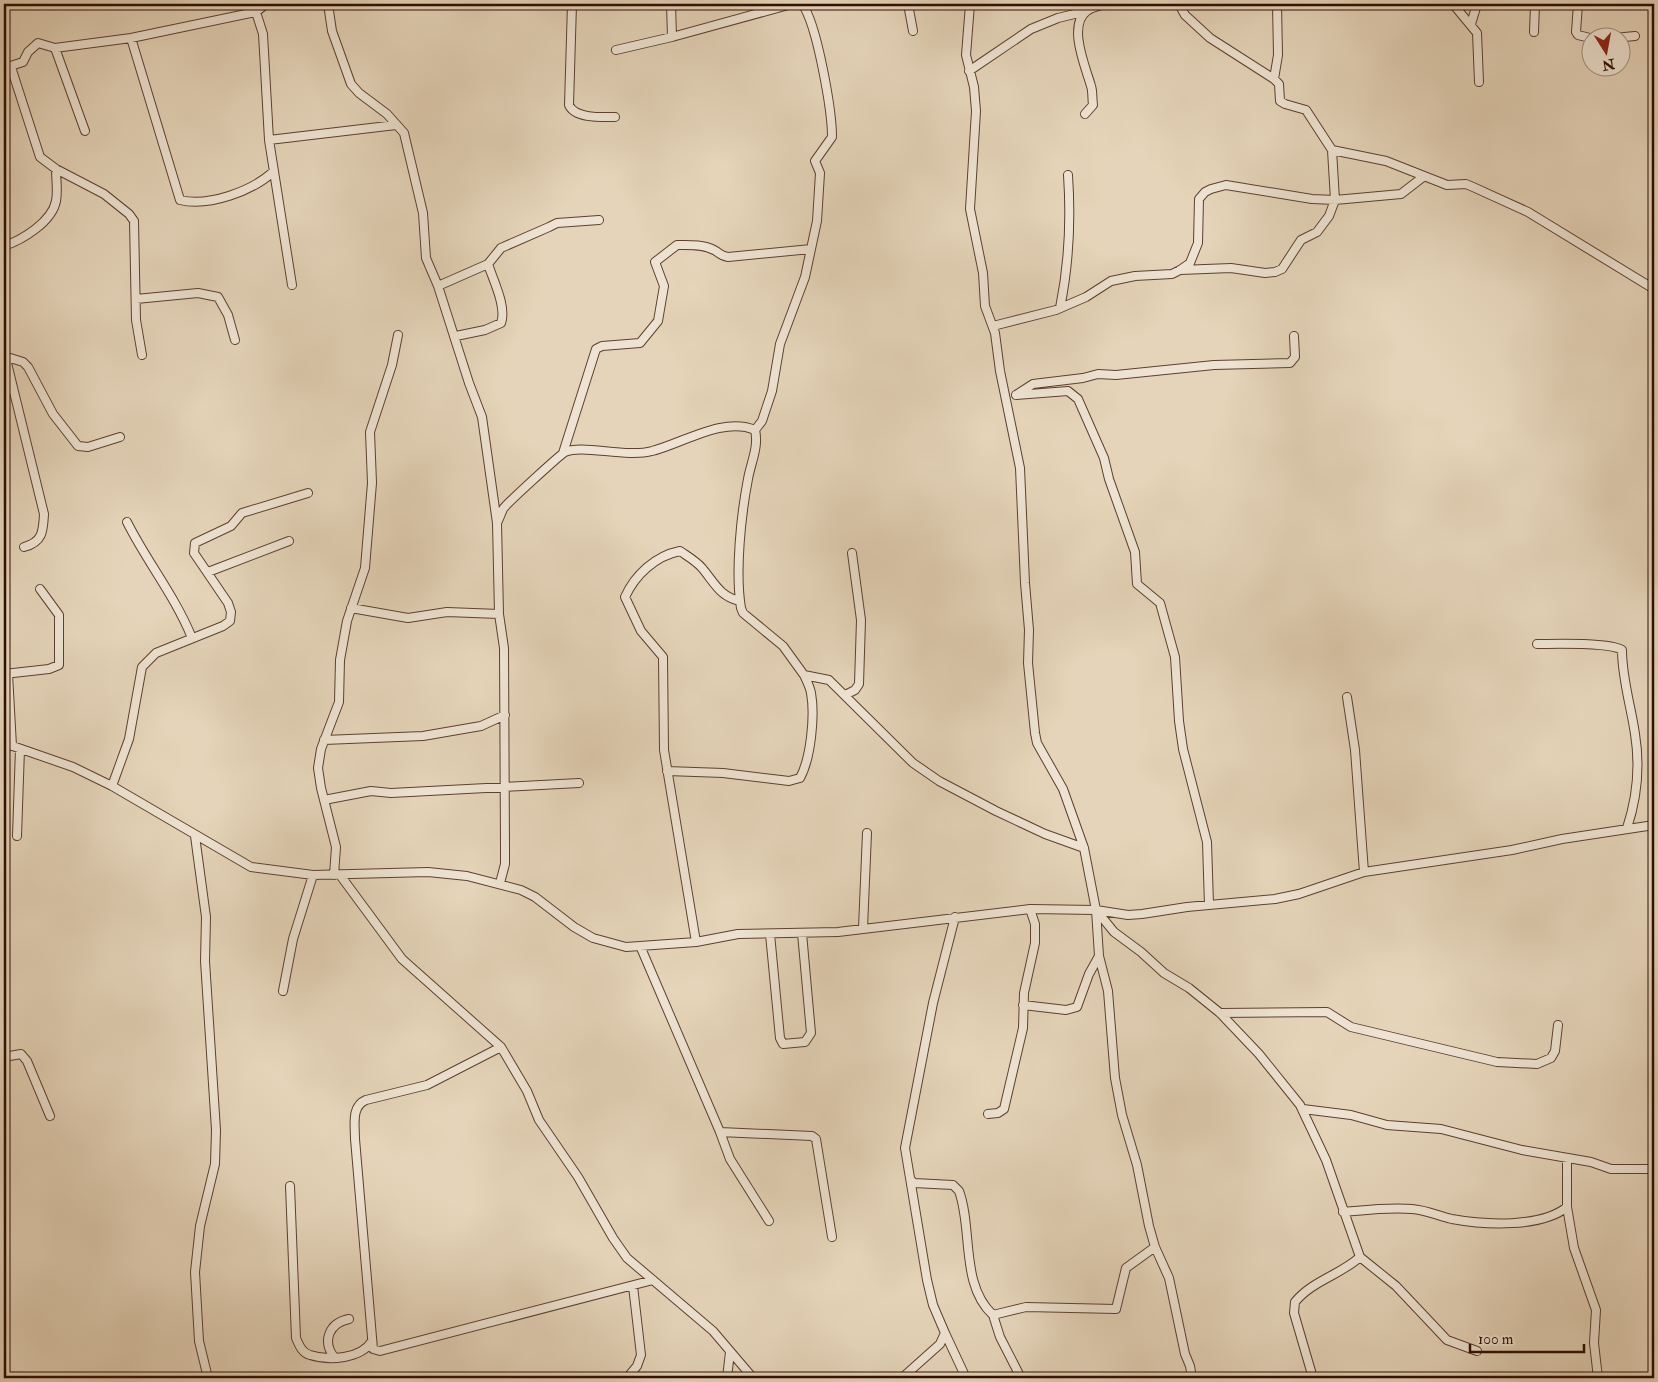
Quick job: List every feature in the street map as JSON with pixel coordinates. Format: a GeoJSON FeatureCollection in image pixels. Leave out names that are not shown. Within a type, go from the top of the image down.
{"type":"FeatureCollection","features":[{"type":"Feature","properties":{"kind":"street"},"geometry":{"type":"LineString","coordinates":[[142,355],[138,336],[134,221],[130,214],[104,194],[56,169],[40,157],[8,67],[23,62],[28,52],[38,43],[55,48],[131,38],[256,12],[266,4]]}},
{"type":"Feature","properties":{"kind":"street"},"geometry":{"type":"LineString","coordinates":[[328,4],[332,31],[351,84],[387,114],[404,133],[423,213],[426,258],[456,336],[469,383],[482,417],[497,523],[499,614],[504,648],[505,864],[500,884]]}},
{"type":"Feature","properties":{"kind":"street"},"geometry":{"type":"LineString","coordinates":[[572,4],[569,106],[576,112],[597,117],[616,117]]}},
{"type":"Feature","properties":{"kind":"street"},"geometry":{"type":"LineString","coordinates":[[671,4],[672,37]]}},
{"type":"Feature","properties":{"kind":"street"},"geometry":{"type":"LineString","coordinates":[[616,50],[672,37],[792,4]]}},
{"type":"Feature","properties":{"kind":"street"},"geometry":{"type":"LineString","coordinates":[[667,771],[722,773],[789,781],[800,778],[811,735],[813,714],[811,692],[804,675],[783,646],[743,612],[740,602],[738,568],[748,480],[756,449],[754,430],[762,421],[772,391],[780,344],[806,277],[817,221],[820,173],[815,161],[832,137],[832,126],[821,61],[807,11],[802,4]]}},
{"type":"Feature","properties":{"kind":"street"},"geometry":{"type":"LineString","coordinates":[[908,4],[913,31]]}},
{"type":"Feature","properties":{"kind":"street"},"geometry":{"type":"LineString","coordinates":[[970,4],[966,46],[969,70],[974,86],[976,111],[970,209],[983,273],[985,306],[993,326],[1020,468],[1025,583],[1030,630],[1028,663],[1035,733],[1038,743],[1063,789],[1084,848],[1096,910],[1098,956],[1108,991],[1115,1078],[1122,1115],[1156,1247],[1170,1278],[1185,1354],[1192,1378]]}},
{"type":"Feature","properties":{"kind":"street"},"geometry":{"type":"LineString","coordinates":[[969,70],[1031,29],[1058,18],[1105,4]]}},
{"type":"Feature","properties":{"kind":"street"},"geometry":{"type":"LineString","coordinates":[[1179,4],[1185,15],[1210,38],[1274,79],[1279,84],[1280,101],[1306,110],[1332,150],[1335,200],[1324,225],[1301,240],[1287,263],[1275,272],[1231,268],[1180,270]]}},
{"type":"Feature","properties":{"kind":"street"},"geometry":{"type":"LineString","coordinates":[[1274,79],[1278,55],[1277,4]]}},
{"type":"Feature","properties":{"kind":"street"},"geometry":{"type":"LineString","coordinates":[[1452,4],[1477,33],[1479,82]]}},
{"type":"Feature","properties":{"kind":"street"},"geometry":{"type":"LineString","coordinates":[[1471,24],[1477,4]]}},
{"type":"Feature","properties":{"kind":"street"},"geometry":{"type":"LineString","coordinates":[[1534,32],[1535,4]]}},
{"type":"Feature","properties":{"kind":"street"},"geometry":{"type":"LineString","coordinates":[[1578,4],[1576,32],[1580,36]]}},
{"type":"Feature","properties":{"kind":"street"},"geometry":{"type":"LineString","coordinates":[[1085,114],[1093,106],[1092,89],[1078,40],[1082,16],[1087,10]]}},
{"type":"Feature","properties":{"kind":"street"},"geometry":{"type":"LineString","coordinates":[[256,12],[263,34],[269,140],[292,285]]}},
{"type":"Feature","properties":{"kind":"street"},"geometry":{"type":"LineString","coordinates":[[1630,36],[1635,36]]}},
{"type":"Feature","properties":{"kind":"street"},"geometry":{"type":"LineString","coordinates":[[131,38],[180,200],[199,200],[243,192],[255,187],[274,172]]}},
{"type":"Feature","properties":{"kind":"street"},"geometry":{"type":"LineString","coordinates":[[55,48],[85,131]]}},
{"type":"Feature","properties":{"kind":"street"},"geometry":{"type":"LineString","coordinates":[[269,140],[396,125]]}},
{"type":"Feature","properties":{"kind":"street"},"geometry":{"type":"LineString","coordinates":[[1332,150],[1386,161],[1447,185],[1466,184],[1528,212],[1654,289]]}},
{"type":"Feature","properties":{"kind":"street"},"geometry":{"type":"LineString","coordinates":[[4,246],[21,240],[42,223],[56,202],[56,169]]}},
{"type":"Feature","properties":{"kind":"street"},"geometry":{"type":"LineString","coordinates":[[1060,308],[1066,275],[1070,210],[1068,175]]}},
{"type":"Feature","properties":{"kind":"street"},"geometry":{"type":"LineString","coordinates":[[993,326],[1060,308],[1111,282],[1135,276],[1172,274],[1180,270],[1190,263],[1198,243],[1199,199],[1204,192],[1212,189],[1226,185],[1312,199],[1335,200],[1401,194],[1423,176]]}},
{"type":"Feature","properties":{"kind":"street"},"geometry":{"type":"LineString","coordinates":[[438,286],[488,264],[501,248],[549,226],[557,223],[599,220]]}},
{"type":"Feature","properties":{"kind":"street"},"geometry":{"type":"LineString","coordinates":[[497,523],[504,509],[515,496],[563,452],[596,349],[602,346],[640,343],[658,321],[664,286],[655,262],[677,245],[701,246],[714,250],[721,256],[728,257],[811,249]]}},
{"type":"Feature","properties":{"kind":"street"},"geometry":{"type":"LineString","coordinates":[[456,336],[485,330],[501,323],[503,317],[502,308],[488,264]]}},
{"type":"Feature","properties":{"kind":"street"},"geometry":{"type":"LineString","coordinates":[[136,299],[198,293],[218,296],[228,315],[234,340]]}},
{"type":"Feature","properties":{"kind":"street"},"geometry":{"type":"LineString","coordinates":[[398,335],[392,365],[370,432],[372,483],[365,568],[351,608],[340,660],[339,702],[324,740],[318,768],[336,847],[337,875],[402,959],[501,1047],[526,1091],[539,1120],[578,1177],[613,1238],[627,1258],[713,1331],[753,1378]]}},
{"type":"Feature","properties":{"kind":"street"},"geometry":{"type":"LineString","coordinates":[[1008,402],[1033,384],[1083,378],[1098,374],[1116,375],[1214,365],[1290,364],[1295,358],[1294,336]]}},
{"type":"Feature","properties":{"kind":"street"},"geometry":{"type":"LineString","coordinates":[[5,354],[23,362],[28,367],[53,414],[78,446],[88,447],[120,437]]}},
{"type":"Feature","properties":{"kind":"street"},"geometry":{"type":"LineString","coordinates":[[5,354],[28,455],[44,514],[43,534],[39,541],[24,547]]}},
{"type":"Feature","properties":{"kind":"street"},"geometry":{"type":"LineString","coordinates":[[1016,396],[1068,391],[1078,399],[1104,458],[1109,479],[1131,537],[1135,552],[1137,584],[1160,603],[1177,663],[1179,721],[1183,748],[1207,842],[1209,904]]}},
{"type":"Feature","properties":{"kind":"street"},"geometry":{"type":"LineString","coordinates":[[563,452],[580,449],[634,454],[652,451],[699,433],[734,427],[748,427],[754,430]]}},
{"type":"Feature","properties":{"kind":"street"},"geometry":{"type":"LineString","coordinates":[[112,786],[129,738],[142,667],[156,653],[223,626],[230,621],[231,612],[228,603],[194,553],[193,547],[198,539],[225,530],[242,513],[308,493]]}},
{"type":"Feature","properties":{"kind":"street"},"geometry":{"type":"LineString","coordinates":[[127,522],[137,542],[171,593],[192,638]]}},
{"type":"Feature","properties":{"kind":"street"},"geometry":{"type":"LineString","coordinates":[[208,572],[289,541]]}},
{"type":"Feature","properties":{"kind":"street"},"geometry":{"type":"LineString","coordinates":[[696,942],[663,739],[664,663],[659,652],[641,631],[625,598],[632,582],[667,554],[680,551],[701,566],[720,592],[740,602]]}},
{"type":"Feature","properties":{"kind":"street"},"geometry":{"type":"LineString","coordinates":[[846,695],[855,690],[859,684],[861,620],[852,553]]}},
{"type":"Feature","properties":{"kind":"street"},"geometry":{"type":"LineString","coordinates":[[17,836],[16,747],[6,674],[49,669],[59,665],[59,615],[40,589]]}},
{"type":"Feature","properties":{"kind":"street"},"geometry":{"type":"LineString","coordinates":[[351,608],[408,618],[447,612],[499,614]]}},
{"type":"Feature","properties":{"kind":"street"},"geometry":{"type":"LineString","coordinates":[[1537,644],[1596,645],[1622,650],[1622,670],[1635,736],[1637,779],[1634,807],[1628,828]]}},
{"type":"Feature","properties":{"kind":"street"},"geometry":{"type":"LineString","coordinates":[[804,675],[829,680],[914,763],[939,781],[1045,834],[1084,848]]}},
{"type":"Feature","properties":{"kind":"street"},"geometry":{"type":"LineString","coordinates":[[1348,697],[1355,750],[1364,872]]}},
{"type":"Feature","properties":{"kind":"street"},"geometry":{"type":"LineString","coordinates":[[324,740],[422,736],[481,726],[505,715]]}},
{"type":"Feature","properties":{"kind":"street"},"geometry":{"type":"LineString","coordinates":[[4,743],[73,768],[112,786],[251,868],[313,875],[448,873],[500,884],[536,897],[574,927],[593,938],[612,945],[641,948],[696,942],[738,934],[802,933],[863,928],[1030,909],[1096,910],[1128,915],[1209,904],[1274,899],[1299,894],[1364,872],[1512,850],[1562,839],[1654,824]]}},
{"type":"Feature","properties":{"kind":"street"},"geometry":{"type":"LineString","coordinates":[[324,800],[371,791],[391,793],[449,788],[579,783]]}},
{"type":"Feature","properties":{"kind":"street"},"geometry":{"type":"LineString","coordinates":[[863,928],[867,832]]}},
{"type":"Feature","properties":{"kind":"street"},"geometry":{"type":"LineString","coordinates":[[195,836],[205,908],[205,961],[216,1130],[215,1164],[200,1226],[195,1272],[199,1341],[208,1378]]}},
{"type":"Feature","properties":{"kind":"street"},"geometry":{"type":"LineString","coordinates":[[283,991],[293,939],[313,875]]}},
{"type":"Feature","properties":{"kind":"street"},"geometry":{"type":"LineString","coordinates":[[988,1114],[998,1113],[1004,1109],[1023,1028],[1023,1004],[1036,933],[1030,909]]}},
{"type":"Feature","properties":{"kind":"street"},"geometry":{"type":"LineString","coordinates":[[1096,910],[1114,932],[1141,952],[1164,973],[1189,988],[1220,1013],[1259,1054],[1303,1109],[1326,1160],[1360,1257],[1396,1286],[1447,1340],[1477,1351]]}},
{"type":"Feature","properties":{"kind":"street"},"geometry":{"type":"LineString","coordinates":[[955,917],[933,1003],[919,1083],[905,1139],[927,1280],[933,1306],[966,1378]]}},
{"type":"Feature","properties":{"kind":"street"},"geometry":{"type":"LineString","coordinates":[[770,934],[780,1038],[783,1044],[787,1045],[805,1042],[811,1033],[802,933]]}},
{"type":"Feature","properties":{"kind":"street"},"geometry":{"type":"LineString","coordinates":[[641,948],[730,1159],[769,1221]]}},
{"type":"Feature","properties":{"kind":"street"},"geometry":{"type":"LineString","coordinates":[[1023,1004],[1059,1010],[1077,1006],[1098,956]]}},
{"type":"Feature","properties":{"kind":"street"},"geometry":{"type":"LineString","coordinates":[[1220,1013],[1327,1012],[1351,1027],[1383,1036],[1497,1062],[1526,1065],[1537,1064],[1551,1058],[1555,1051],[1558,1025]]}},
{"type":"Feature","properties":{"kind":"street"},"geometry":{"type":"LineString","coordinates":[[501,1047],[427,1085],[358,1103],[355,1139],[373,1349],[380,1350],[653,1280]]}},
{"type":"Feature","properties":{"kind":"street"},"geometry":{"type":"LineString","coordinates":[[4,1057],[21,1054],[28,1061],[50,1116]]}},
{"type":"Feature","properties":{"kind":"street"},"geometry":{"type":"LineString","coordinates":[[1303,1109],[1351,1115],[1387,1125],[1441,1129],[1567,1160],[1592,1162],[1617,1169],[1654,1169]]}},
{"type":"Feature","properties":{"kind":"street"},"geometry":{"type":"LineString","coordinates":[[720,1132],[805,1135],[816,1139],[832,1237]]}},
{"type":"Feature","properties":{"kind":"street"},"geometry":{"type":"LineString","coordinates":[[1567,1160],[1567,1207],[1576,1260],[1596,1310],[1594,1343],[1598,1378]]}},
{"type":"Feature","properties":{"kind":"street"},"geometry":{"type":"LineString","coordinates":[[911,1180],[914,1183],[953,1185],[959,1191],[979,1300],[992,1315],[1004,1345],[1021,1378]]}},
{"type":"Feature","properties":{"kind":"street"},"geometry":{"type":"LineString","coordinates":[[290,1186],[296,1338],[301,1350],[310,1355],[334,1357],[357,1354],[367,1349],[372,1341]]}},
{"type":"Feature","properties":{"kind":"street"},"geometry":{"type":"LineString","coordinates":[[1343,1212],[1407,1209],[1468,1221],[1509,1222],[1548,1218],[1567,1207]]}},
{"type":"Feature","properties":{"kind":"street"},"geometry":{"type":"LineString","coordinates":[[992,1315],[1026,1307],[1116,1309],[1126,1268],[1156,1247]]}},
{"type":"Feature","properties":{"kind":"street"},"geometry":{"type":"LineString","coordinates":[[1313,1378],[1294,1313],[1295,1302],[1310,1288],[1351,1265],[1360,1257]]}},
{"type":"Feature","properties":{"kind":"street"},"geometry":{"type":"LineString","coordinates":[[627,1378],[637,1366],[641,1355],[633,1286]]}},
{"type":"Feature","properties":{"kind":"street"},"geometry":{"type":"LineString","coordinates":[[334,1357],[327,1344],[328,1337],[335,1325],[349,1319]]}},
{"type":"Feature","properties":{"kind":"street"},"geometry":{"type":"LineString","coordinates":[[902,1378],[940,1344],[945,1333]]}},
{"type":"Feature","properties":{"kind":"street"},"geometry":{"type":"LineString","coordinates":[[727,1378],[730,1352]]}}]}
